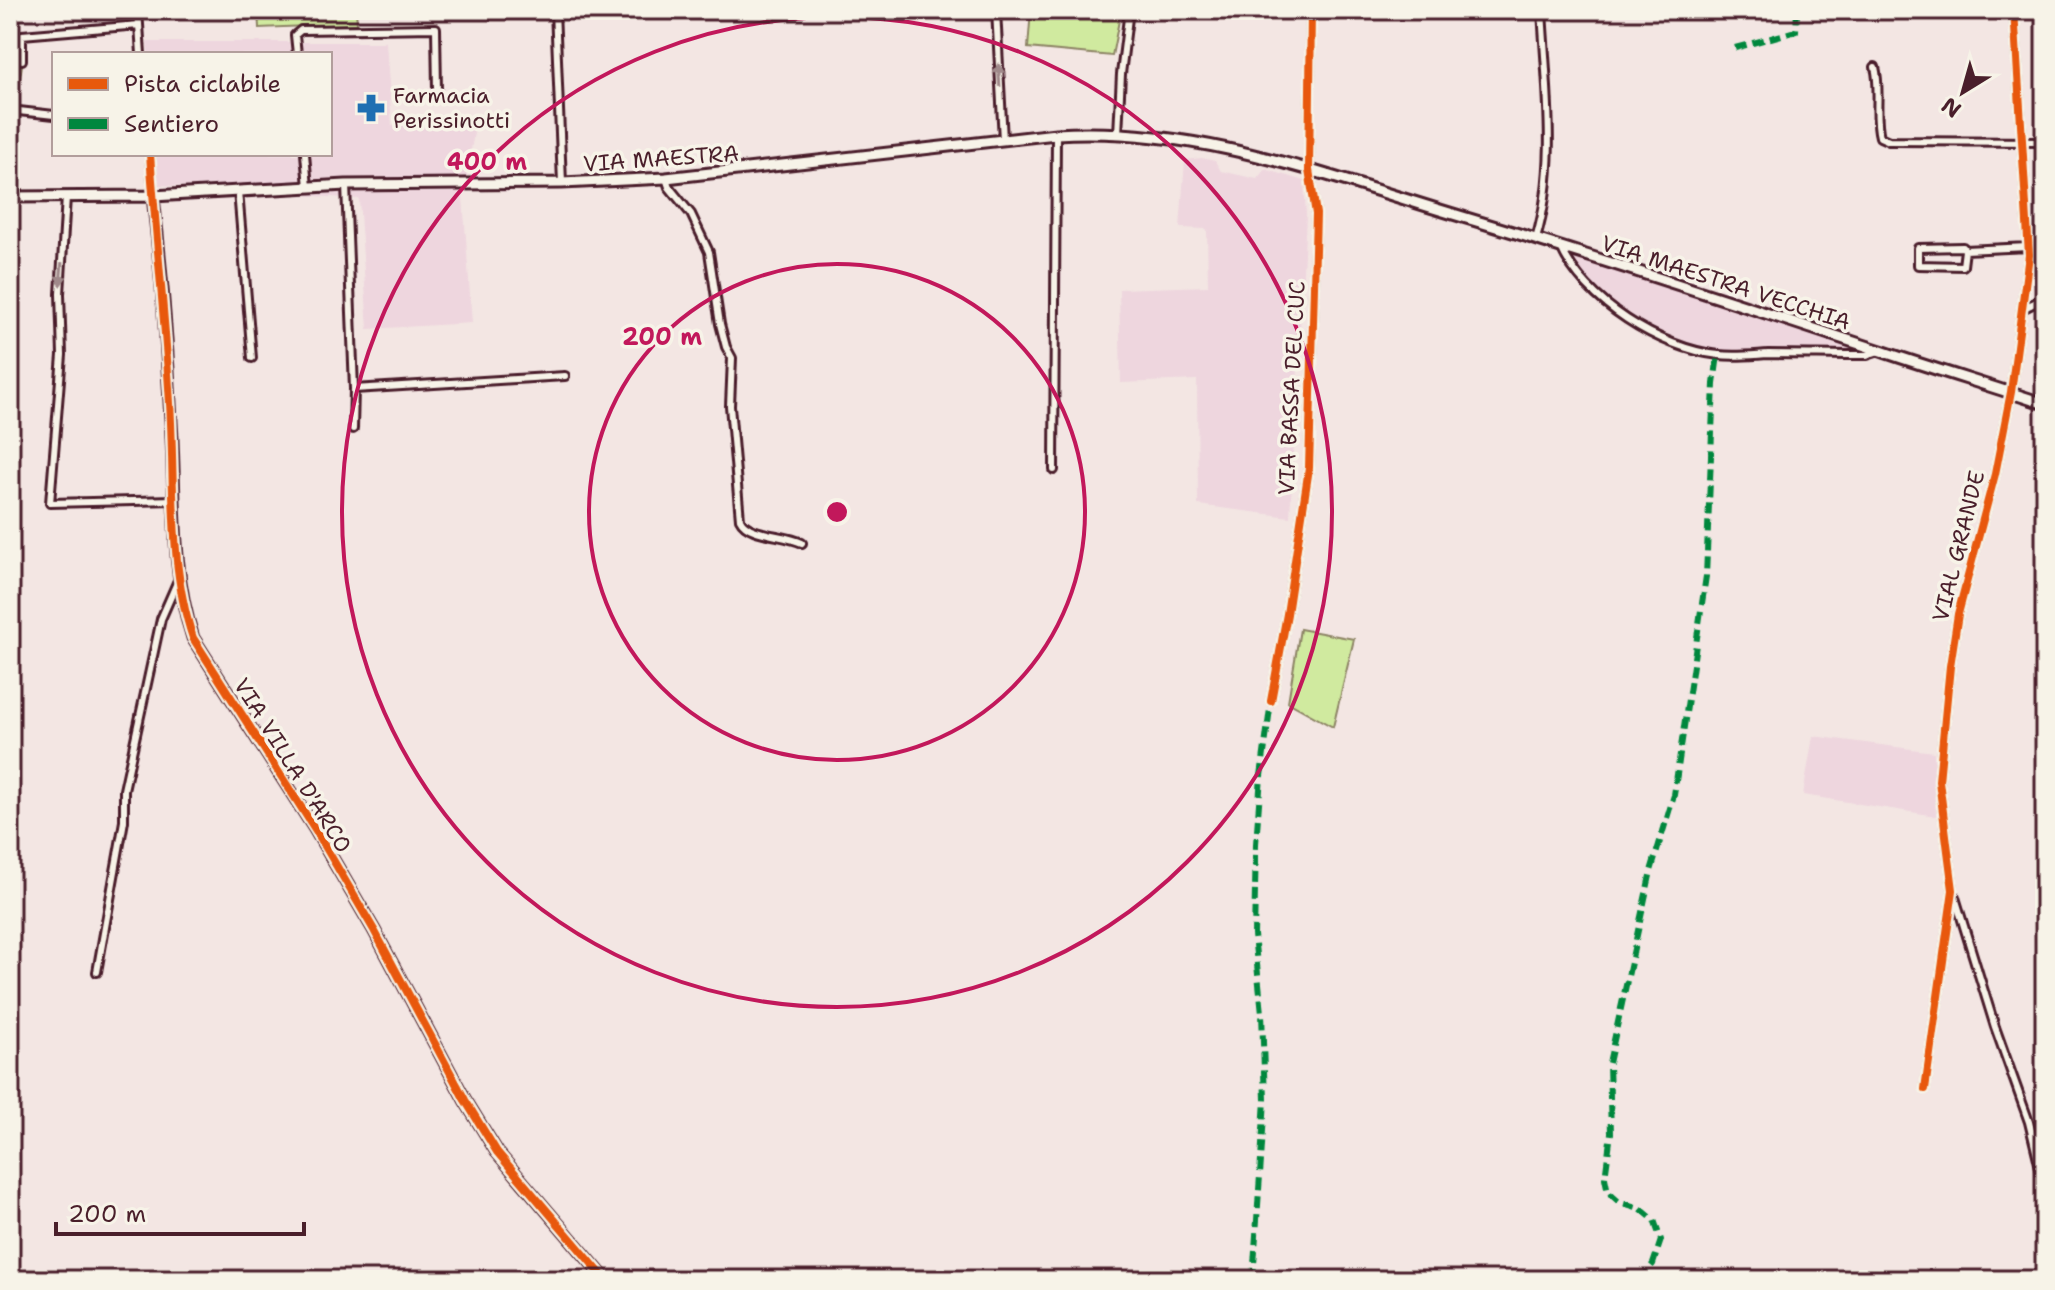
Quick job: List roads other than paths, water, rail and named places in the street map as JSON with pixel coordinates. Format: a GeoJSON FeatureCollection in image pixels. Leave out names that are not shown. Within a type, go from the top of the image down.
{"type":"FeatureCollection","features":[{"type":"Feature","properties":{"kind":"main road","name":"VIA MAESTRA"},"geometry":{"type":"LineString","coordinates":[[10,197],[153,196],[346,185],[562,183],[666,178],[1056,134],[1118,134],[1206,143],[1309,170]]}},
{"type":"Feature","properties":{"kind":"main road","name":"VIA MAESTRA VECCHIA"},"geometry":{"type":"LineString","coordinates":[[1309,170],[1536,239],[2045,404]]}},
{"type":"Feature","properties":{"kind":"main road","name":"VIA VILLA D'ARCO"},"geometry":{"type":"LineString","coordinates":[[153,196],[170,401],[179,578],[183,610],[193,638],[315,829],[481,1126],[522,1183],[606,1280]]}},
{"type":"Feature","properties":{"kind":"street"},"geometry":{"type":"LineString","coordinates":[[138,10],[141,52]]}},
{"type":"Feature","properties":{"kind":"street"},"geometry":{"type":"LineString","coordinates":[[555,10],[562,183]]}},
{"type":"Feature","properties":{"kind":"street"},"geometry":{"type":"LineString","coordinates":[[996,10],[1003,140]]}},
{"type":"Feature","properties":{"kind":"street"},"geometry":{"type":"LineString","coordinates":[[1118,134],[1129,10]]}},
{"type":"Feature","properties":{"kind":"street","name":"VIA BASSA DEL CUC"},"geometry":{"type":"LineString","coordinates":[[1271,701],[1309,468],[1316,214],[1309,170],[1311,10]]}},
{"type":"Feature","properties":{"kind":"street"},"geometry":{"type":"LineString","coordinates":[[1536,239],[1544,212],[1549,169],[1542,10]]}},
{"type":"Feature","properties":{"kind":"street","name":"VIAL GRANDE"},"geometry":{"type":"LineString","coordinates":[[1925,1089],[1953,890],[1939,781],[1941,743],[1958,614],[1995,474],[2011,392],[2029,255],[2014,10]]}},
{"type":"Feature","properties":{"kind":"street"},"geometry":{"type":"LineString","coordinates":[[22,60],[22,35],[139,25]]}},
{"type":"Feature","properties":{"kind":"street"},"geometry":{"type":"LineString","coordinates":[[297,52],[295,35],[301,30],[436,28],[437,90]]}},
{"type":"Feature","properties":{"kind":"street"},"geometry":{"type":"LineString","coordinates":[[1875,67],[1878,80],[1877,126],[1880,137],[1889,141],[2045,142]]}},
{"type":"Feature","properties":{"kind":"street"},"geometry":{"type":"LineString","coordinates":[[10,110],[52,115]]}},
{"type":"Feature","properties":{"kind":"street"},"geometry":{"type":"LineString","coordinates":[[1054,470],[1056,134]]}},
{"type":"Feature","properties":{"kind":"street"},"geometry":{"type":"LineString","coordinates":[[150,156],[153,196]]}},
{"type":"Feature","properties":{"kind":"street"},"geometry":{"type":"LineString","coordinates":[[305,156],[308,187]]}},
{"type":"Feature","properties":{"kind":"street"},"geometry":{"type":"LineString","coordinates":[[666,178],[669,187],[691,214],[709,252],[720,324],[732,358],[730,406],[740,519],[743,526],[751,530],[802,543]]}},
{"type":"Feature","properties":{"kind":"street"},"geometry":{"type":"LineString","coordinates":[[346,185],[353,429]]}},
{"type":"Feature","properties":{"kind":"street"},"geometry":{"type":"LineString","coordinates":[[238,191],[252,358]]}},
{"type":"Feature","properties":{"kind":"street"},"geometry":{"type":"LineString","coordinates":[[66,197],[60,294],[62,355],[50,503],[175,500]]}},
{"type":"Feature","properties":{"kind":"street","name":"VIA MAESTRA VECCHIA"},"geometry":{"type":"LineString","coordinates":[[1561,247],[1570,267],[1608,305],[1633,324],[1691,348],[1718,355],[1867,355],[1879,351]]}},
{"type":"Feature","properties":{"kind":"street"},"geometry":{"type":"LineString","coordinates":[[1965,250],[1963,266],[1918,265],[1918,248],[1963,247],[1965,250],[2028,247]]}},
{"type":"Feature","properties":{"kind":"street"},"geometry":{"type":"LineString","coordinates":[[2022,309],[2045,298]]}},
{"type":"Feature","properties":{"kind":"street"},"geometry":{"type":"LineString","coordinates":[[354,389],[565,376]]}},
{"type":"Feature","properties":{"kind":"street","name":"VIA VILLA D'ARCO"},"geometry":{"type":"LineString","coordinates":[[97,972],[124,821],[124,790],[161,619],[179,578]]}},
{"type":"Feature","properties":{"kind":"street"},"geometry":{"type":"LineString","coordinates":[[1953,890],[1995,1027],[2029,1122],[2045,1188]]}},
{"type":"Feature","properties":{"kind":"place","name":"Farmacia Perissinotti"},"geometry":{"type":"Point","coordinates":[371,108]}}]}
